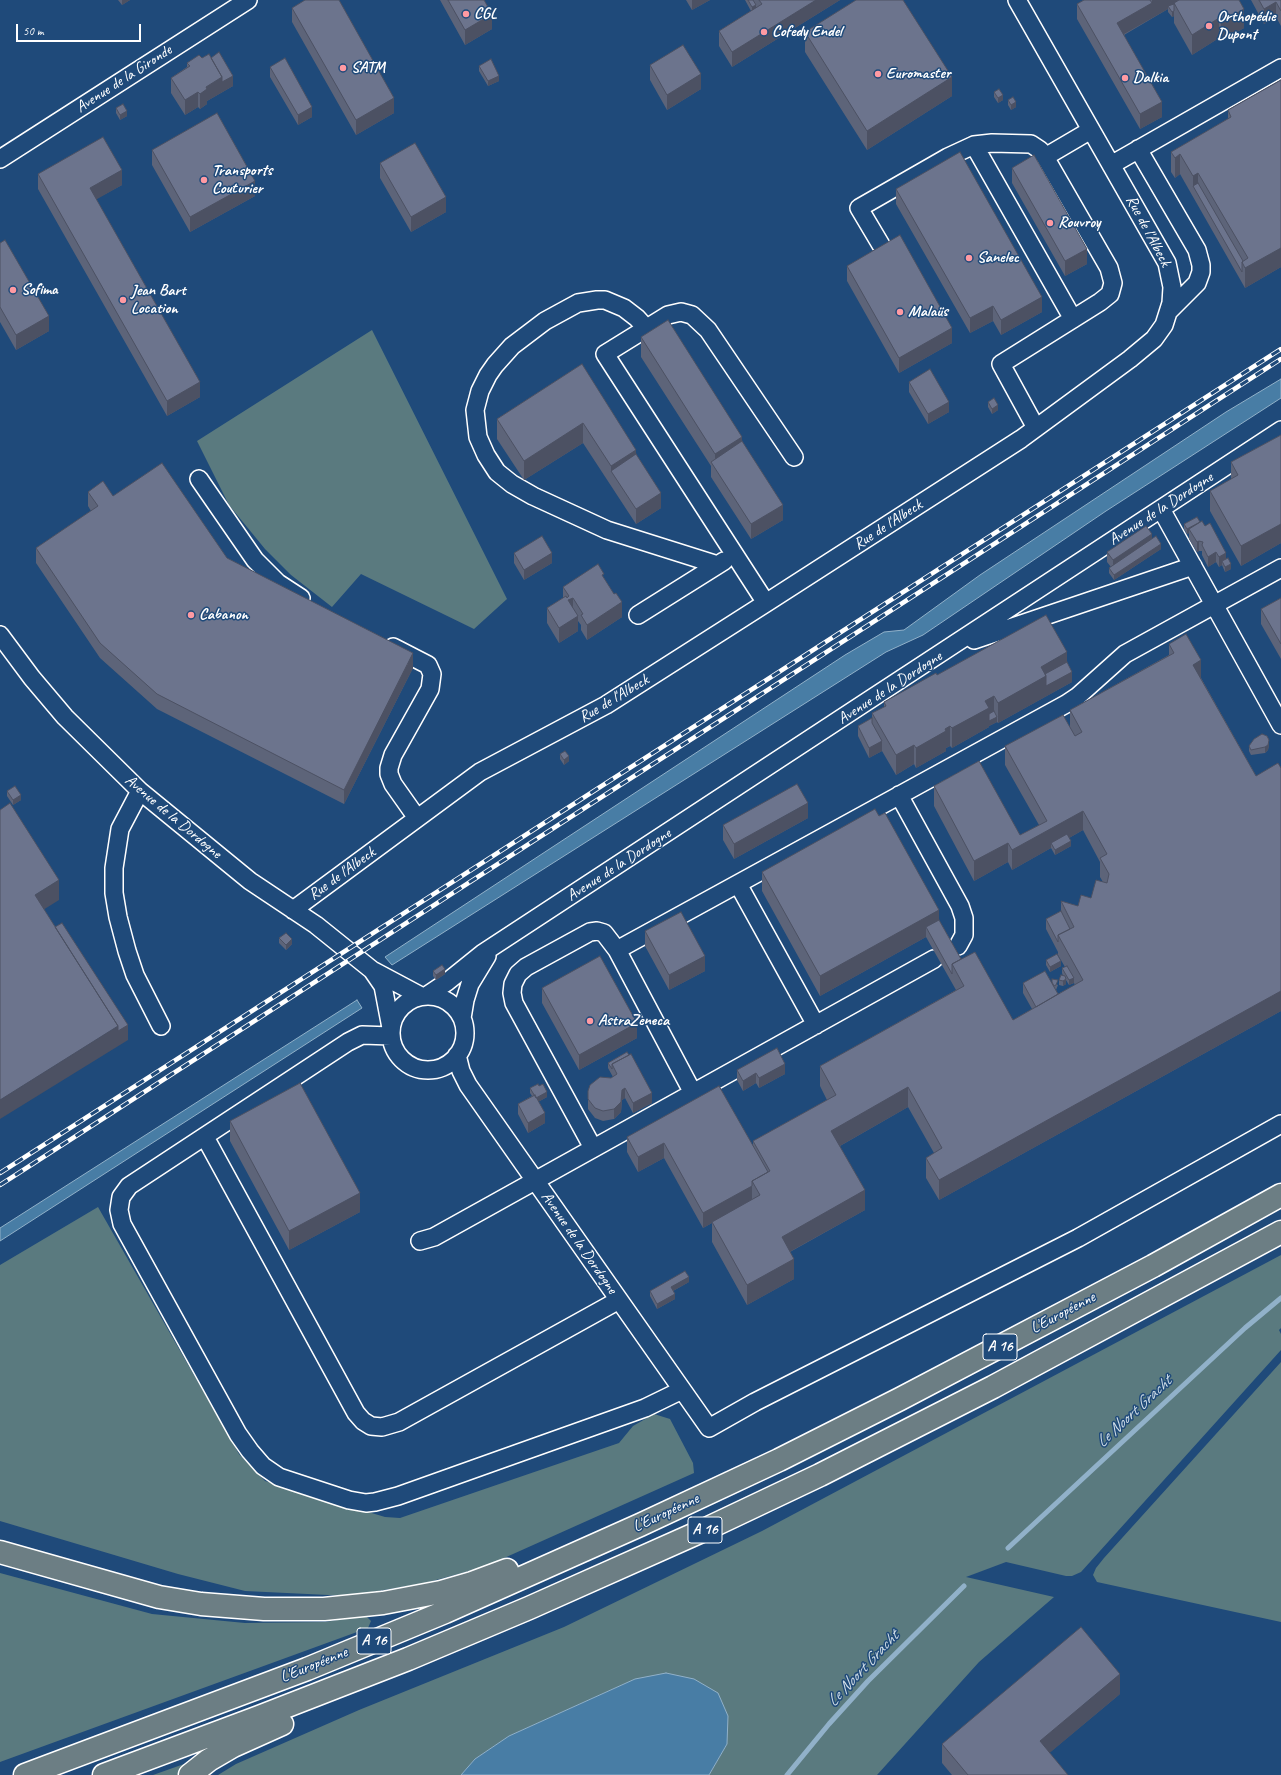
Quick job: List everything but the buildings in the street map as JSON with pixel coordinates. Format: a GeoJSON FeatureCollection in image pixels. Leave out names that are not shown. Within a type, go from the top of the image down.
{"type":"FeatureCollection","features":[{"type":"Feature","properties":{"kind":"highway","name":"L'Européenne"},"geometry":{"type":"LineString","coordinates":[[26,1775],[212,1706],[370,1643],[545,1568],[715,1490],[826,1437],[995,1349],[1153,1266],[1281,1195]]}},
{"type":"Feature","properties":{"kind":"highway","name":"L'Européenne"},"geometry":{"type":"LineString","coordinates":[[104,1775],[378,1671],[588,1582],[735,1516],[913,1428],[1136,1312],[1281,1232]]}},
{"type":"Feature","properties":{"kind":"highway"},"geometry":{"type":"LineString","coordinates":[[0,1552],[127,1589],[201,1604],[307,1610],[353,1607],[402,1600],[441,1592],[494,1575],[577,1541],[715,1490]]}},
{"type":"Feature","properties":{"kind":"highway"},"geometry":{"type":"LineString","coordinates":[[0,1537],[186,1593],[252,1608]]}},
{"type":"Feature","properties":{"kind":"highway"},"geometry":{"type":"LineString","coordinates":[[190,1775],[209,1760],[245,1740],[344,1698],[588,1582]]}},
{"type":"Feature","properties":{"kind":"street","name":"Avenue de la Gironde"},"geometry":{"type":"LineString","coordinates":[[0,159],[248,0]]}},
{"type":"Feature","properties":{"kind":"street","name":"Rue de l'Albeck"},"geometry":{"type":"LineString","coordinates":[[293,910],[480,772],[606,705],[1036,428],[1148,345],[1160,332],[1169,311],[1172,287],[1167,263],[1018,0]]}},
{"type":"Feature","properties":{"kind":"street"},"geometry":{"type":"LineString","coordinates":[[1111,165],[1281,68]]}},
{"type":"Feature","properties":{"kind":"street"},"geometry":{"type":"LineString","coordinates":[[1045,157],[1092,130]]}},
{"type":"Feature","properties":{"kind":"street"},"geometry":{"type":"LineString","coordinates":[[881,245],[859,208],[948,157],[974,146],[992,143],[1031,144],[1040,150],[1109,268],[1113,278],[1112,288],[1106,298],[1001,364],[1036,428]]}},
{"type":"Feature","properties":{"kind":"street"},"geometry":{"type":"LineString","coordinates":[[974,146],[1074,319]]}},
{"type":"Feature","properties":{"kind":"street"},"geometry":{"type":"LineString","coordinates":[[1138,149],[1197,250],[1201,265],[1201,272],[1197,283],[1169,311]]}},
{"type":"Feature","properties":{"kind":"street"},"geometry":{"type":"LineString","coordinates":[[646,328],[637,318],[624,308],[601,300],[588,300],[578,303],[545,321],[512,346],[488,375],[480,391],[476,406],[475,418],[478,437],[486,455],[497,472],[512,484],[528,493],[607,530],[718,565]]}},
{"type":"Feature","properties":{"kind":"street"},"geometry":{"type":"LineString","coordinates":[[766,603],[736,554],[605,354],[646,328],[674,313],[687,312],[708,330],[794,457]]}},
{"type":"Feature","properties":{"kind":"street","name":"Avenue de la Dordogne"},"geometry":{"type":"LineString","coordinates":[[0,635],[36,683],[65,717],[140,790],[240,874],[324,931],[372,970],[424,996],[484,953],[951,648],[1281,430]]}},
{"type":"Feature","properties":{"kind":"street"},"geometry":{"type":"LineString","coordinates":[[198,478],[244,545],[259,563],[278,583],[312,605]]}},
{"type":"Feature","properties":{"kind":"street"},"geometry":{"type":"LineString","coordinates":[[1161,509],[1281,725]]}},
{"type":"Feature","properties":{"kind":"street"},"geometry":{"type":"LineString","coordinates":[[638,615],[736,554]]}},
{"type":"Feature","properties":{"kind":"street"},"geometry":{"type":"LineString","coordinates":[[951,648],[1193,566]]}},
{"type":"Feature","properties":{"kind":"street"},"geometry":{"type":"LineString","coordinates":[[617,950],[1066,704],[1078,696],[1126,654],[1281,568]]}},
{"type":"Feature","properties":{"kind":"street"},"geometry":{"type":"LineString","coordinates":[[381,641],[428,665],[432,674],[430,689],[393,755],[389,768],[389,774],[393,784],[417,818]]}},
{"type":"Feature","properties":{"kind":"street"},"geometry":{"type":"LineString","coordinates":[[140,790],[120,829],[114,868],[114,893],[118,917],[127,952],[136,975],[161,1026]]}},
{"type":"Feature","properties":{"kind":"street"},"geometry":{"type":"LineString","coordinates":[[899,795],[956,899],[964,918],[964,935],[958,946]]}},
{"type":"Feature","properties":{"kind":"street"},"geometry":{"type":"LineString","coordinates":[[738,884],[816,1025]]}},
{"type":"Feature","properties":{"kind":"street"},"geometry":{"type":"LineString","coordinates":[[593,1148],[516,1008],[512,988],[515,979],[522,970],[590,932],[596,931],[604,933],[617,950],[693,1093]]}},
{"type":"Feature","properties":{"kind":"street","name":"Avenue de la Dordogne"},"geometry":{"type":"LineString","coordinates":[[462,1018],[467,992],[475,973],[486,957],[498,944]]}},
{"type":"Feature","properties":{"kind":"street"},"geometry":{"type":"LineString","coordinates":[[420,1241],[434,1237],[934,959]]}},
{"type":"Feature","properties":{"kind":"street","name":"Avenue de la Dordogne"},"geometry":{"type":"LineString","coordinates":[[372,970],[383,986],[391,1032]]}},
{"type":"Feature","properties":{"kind":"street"},"geometry":{"type":"LineString","coordinates":[[424,996],[445,1000],[456,1009],[462,1018],[464,1037],[462,1046],[457,1054],[446,1065],[436,1069],[415,1067],[406,1062],[399,1055],[394,1046],[391,1032],[394,1018],[407,1002],[424,996]]}},
{"type":"Feature","properties":{"kind":"street"},"geometry":{"type":"LineString","coordinates":[[391,1032],[369,1034],[355,1038],[129,1186],[121,1198],[119,1210],[122,1224],[244,1443],[256,1459],[279,1477],[349,1500],[366,1503],[385,1500],[645,1408],[682,1390]]}},
{"type":"Feature","properties":{"kind":"street","name":"Avenue de la Dordogne"},"geometry":{"type":"LineString","coordinates":[[457,1054],[461,1071],[468,1085],[710,1428],[755,1402],[1078,1238],[1281,1124]]}},
{"type":"Feature","properties":{"kind":"street"},"geometry":{"type":"LineString","coordinates":[[205,1136],[356,1413],[363,1421],[371,1426],[382,1427],[399,1422],[619,1300]]}},
{"type":"Feature","properties":{"kind":"green space"},"geometry":{"type":"Polygon","coordinates":[[[372,330],[507,599],[474,629],[361,574],[332,607],[291,575],[265,549],[229,505],[197,441],[372,330]]]}},
{"type":"Feature","properties":{"kind":"green space"},"geometry":{"type":"Polygon","coordinates":[[[98,1207],[239,1454],[265,1481],[385,1517],[400,1518],[619,1443],[633,1426],[654,1414],[670,1419],[693,1463],[694,1473],[484,1567],[425,1583],[349,1596],[245,1591],[178,1574],[0,1521],[0,1265],[98,1207]]]}},
{"type":"Feature","properties":{"kind":"green space"},"geometry":{"type":"Polygon","coordinates":[[[1281,1255],[1281,1328],[1279,1330],[1281,1334],[1281,1350],[1081,1572],[1072,1576],[1066,1576],[1006,1562],[966,1577],[1054,1597],[979,1662],[877,1775],[709,1775],[727,1744],[635,1679],[509,1736],[475,1759],[461,1775],[218,1775],[236,1764],[359,1710],[564,1627],[762,1531],[1281,1255]]]}},
{"type":"Feature","properties":{"kind":"green space"},"geometry":{"type":"Polygon","coordinates":[[[1281,1362],[1281,1622],[1097,1582],[1093,1575],[1096,1568],[1104,1558],[1281,1362]]]}},
{"type":"Feature","properties":{"kind":"green space"},"geometry":{"type":"Polygon","coordinates":[[[0,1573],[152,1614],[245,1623],[325,1622],[355,1617],[367,1617],[371,1621],[368,1628],[0,1762],[0,1573]]]}},
{"type":"Feature","properties":{"kind":"green space"},"geometry":{"type":"Polygon","coordinates":[[[184,1764],[185,1768],[177,1775],[153,1775],[184,1764]]]}},
{"type":"Feature","properties":{"kind":"water"},"geometry":{"type":"Polygon","coordinates":[[[1281,379],[1281,398],[1106,511],[923,635],[886,652],[392,965],[385,957],[845,655],[884,632],[904,630],[980,575],[1226,412],[1281,379]]]}},
{"type":"Feature","properties":{"kind":"water"},"geometry":{"type":"Polygon","coordinates":[[[357,1000],[362,1008],[0,1241],[0,1228],[357,1000]]]}},
{"type":"Feature","properties":{"kind":"water"},"geometry":{"type":"Polygon","coordinates":[[[666,1673],[694,1679],[718,1693],[728,1716],[727,1744],[709,1775],[461,1775],[475,1759],[509,1736],[635,1679],[666,1673]]]}},
{"type":"Feature","properties":{"kind":"waterway","name":"Le Noort Gracht"},"geometry":{"type":"LineString","coordinates":[[1008,1548],[1245,1328],[1281,1298]]}},
{"type":"Feature","properties":{"kind":"waterway","name":"Le Noort Gracht"},"geometry":{"type":"LineString","coordinates":[[787,1775],[829,1724],[868,1681],[964,1586]]}},
{"type":"Feature","properties":{"kind":"railway"},"geometry":{"type":"LineString","coordinates":[[0,1173],[1281,349]]}},
{"type":"Feature","properties":{"kind":"railway"},"geometry":{"type":"LineString","coordinates":[[0,1185],[1281,359]]}},
{"type":"Feature","properties":{"kind":"place","name":"CGL"},"geometry":{"type":"Point","coordinates":[466,14]}},
{"type":"Feature","properties":{"kind":"place","name":"Orthopédie Dupont"},"geometry":{"type":"Point","coordinates":[1209,26]}},
{"type":"Feature","properties":{"kind":"place","name":"Cofedy Endel"},"geometry":{"type":"Point","coordinates":[764,32]}},
{"type":"Feature","properties":{"kind":"place","name":"SATM"},"geometry":{"type":"Point","coordinates":[343,68]}},
{"type":"Feature","properties":{"kind":"place","name":"Euromaster"},"geometry":{"type":"Point","coordinates":[878,74]}},
{"type":"Feature","properties":{"kind":"place","name":"Dalkia"},"geometry":{"type":"Point","coordinates":[1125,78]}},
{"type":"Feature","properties":{"kind":"place","name":"Transports Couturier"},"geometry":{"type":"Point","coordinates":[204,180]}},
{"type":"Feature","properties":{"kind":"place","name":"Rouvroy"},"geometry":{"type":"Point","coordinates":[1050,223]}},
{"type":"Feature","properties":{"kind":"place","name":"Sanelec"},"geometry":{"type":"Point","coordinates":[969,258]}},
{"type":"Feature","properties":{"kind":"place","name":"Sofima"},"geometry":{"type":"Point","coordinates":[13,290]}},
{"type":"Feature","properties":{"kind":"place","name":"Jean Bart Location"},"geometry":{"type":"Point","coordinates":[123,300]}},
{"type":"Feature","properties":{"kind":"place","name":"Malaüs"},"geometry":{"type":"Point","coordinates":[900,312]}},
{"type":"Feature","properties":{"kind":"place","name":"Cabanon"},"geometry":{"type":"Point","coordinates":[191,615]}},
{"type":"Feature","properties":{"kind":"place","name":"AstraZeneca"},"geometry":{"type":"Point","coordinates":[590,1021]}}]}
